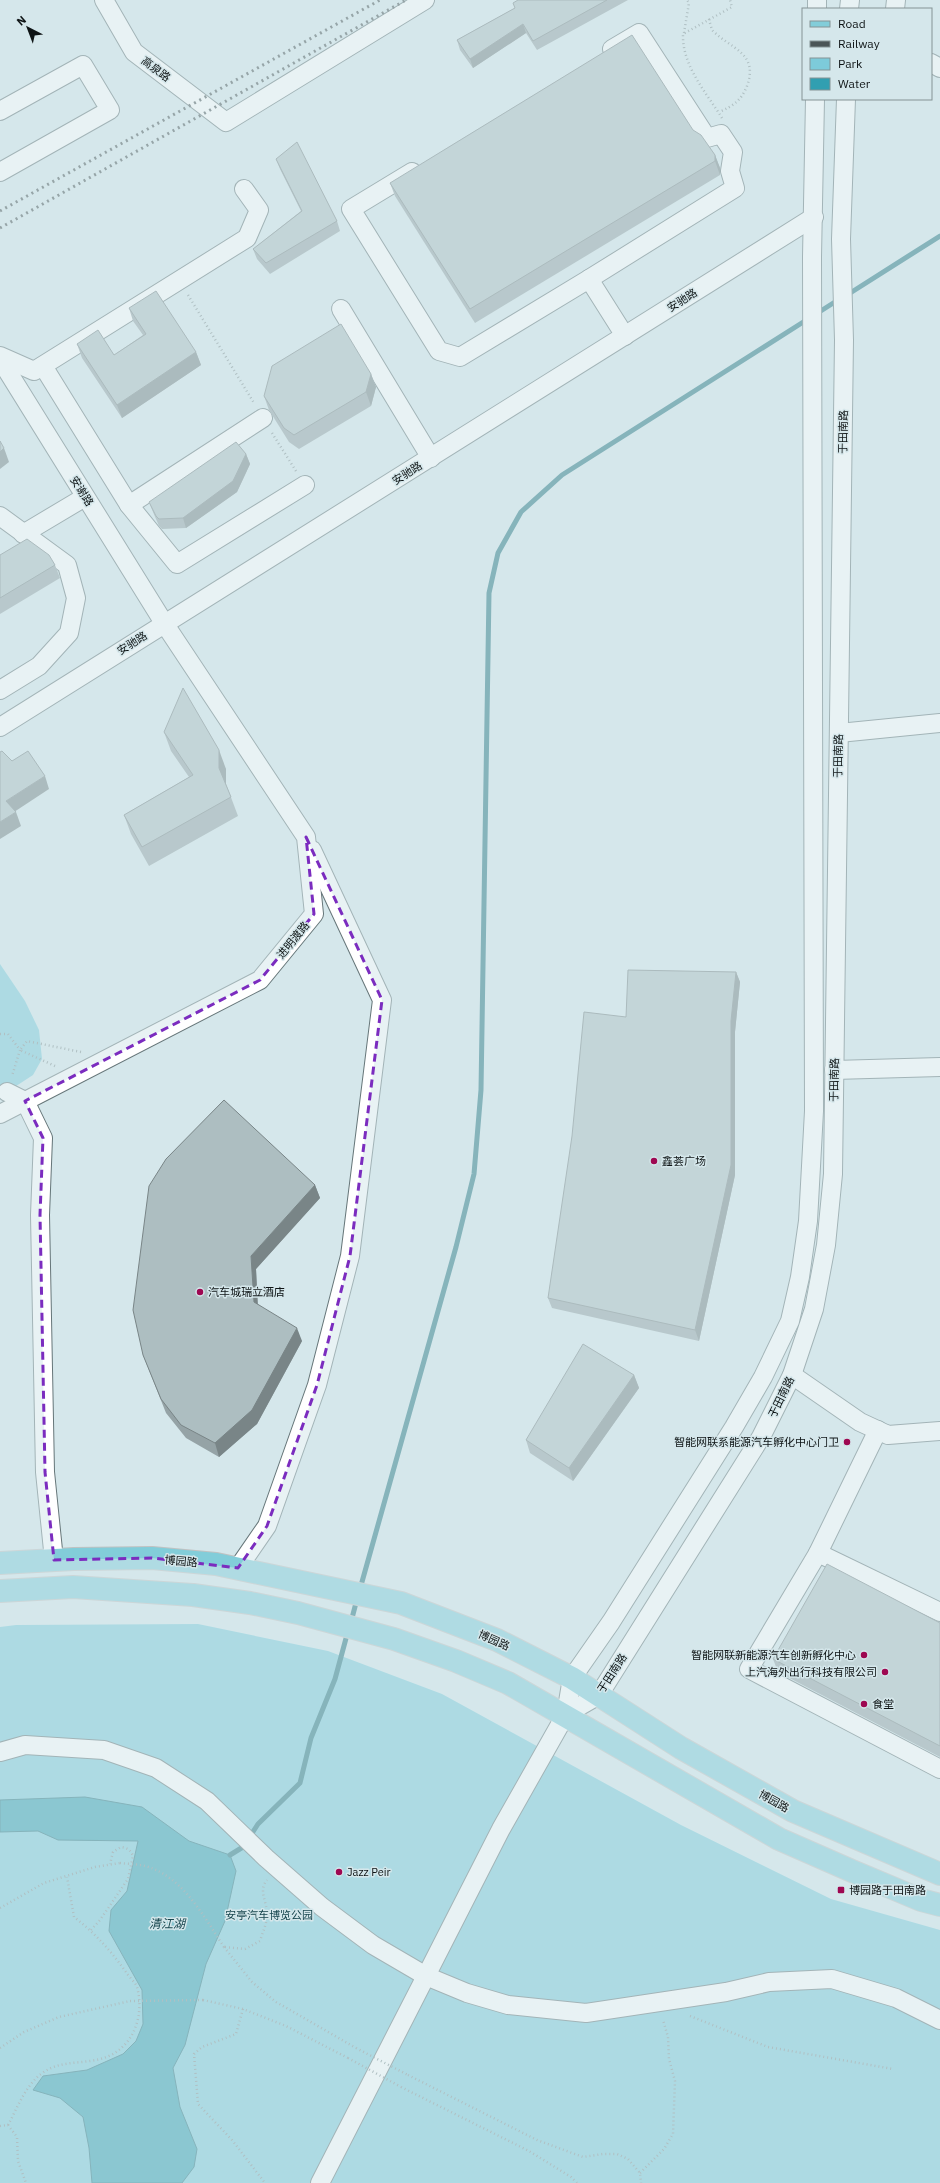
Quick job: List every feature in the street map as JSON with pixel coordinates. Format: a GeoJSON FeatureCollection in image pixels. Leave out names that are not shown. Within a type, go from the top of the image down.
{"type":"FeatureCollection","features":[{"type":"Feature","properties":{"kind":"main road","name":"博园路"},"geometry":{"type":"LineString","coordinates":[[0,1563],[54,1560],[152,1558],[216,1564],[401,1603],[497,1640],[572,1678],[681,1748],[793,1811],[940,1874]]}},
{"type":"Feature","properties":{"kind":"main road"},"geometry":{"type":"LineString","coordinates":[[0,1591],[73,1587],[143,1590],[250,1603],[298,1613],[394,1639],[456,1661],[508,1683],[566,1714],[675,1781],[779,1840],[914,1897],[940,1905]]}},
{"type":"Feature","properties":{"kind":"street","name":"高泉路"},"geometry":{"type":"LineString","coordinates":[[104,0],[134,52],[226,122],[425,0]]}},
{"type":"Feature","properties":{"kind":"street"},"geometry":{"type":"LineString","coordinates":[[425,164],[352,209],[439,351],[460,358],[735,188],[730,171],[733,152],[721,134],[707,138],[639,33],[599,58]]}},
{"type":"Feature","properties":{"kind":"street"},"geometry":{"type":"LineString","coordinates":[[0,111],[83,65],[110,110],[0,172]]}},
{"type":"Feature","properties":{"kind":"street","name":"于田南路"},"geometry":{"type":"LineString","coordinates":[[566,1714],[572,1678],[611,1622],[734,1427],[763,1377],[790,1321],[800,1277],[808,1221],[814,1111],[812,257],[814,217],[815,100]]}},
{"type":"Feature","properties":{"kind":"street","name":"于田南路"},"geometry":{"type":"LineString","coordinates":[[566,1714],[599,1695],[761,1437],[792,1375],[814,1309],[826,1245],[833,1174],[844,340],[842,239],[846,100]]}},
{"type":"Feature","properties":{"kind":"street"},"geometry":{"type":"LineString","coordinates":[[0,356],[34,371],[247,238],[259,210],[244,190]]}},
{"type":"Feature","properties":{"kind":"street","name":"安驰路"},"geometry":{"type":"LineString","coordinates":[[0,727],[164,622],[431,458],[814,217]]}},
{"type":"Feature","properties":{"kind":"street"},"geometry":{"type":"LineString","coordinates":[[589,279],[625,336]]}},
{"type":"Feature","properties":{"kind":"street"},"geometry":{"type":"LineString","coordinates":[[341,309],[431,458]]}},
{"type":"Feature","properties":{"kind":"street","name":"安谢路"},"geometry":{"type":"LineString","coordinates":[[0,359],[164,622]]}},
{"type":"Feature","properties":{"kind":"street"},"geometry":{"type":"LineString","coordinates":[[43,366],[129,505],[177,564],[305,485]]}},
{"type":"Feature","properties":{"kind":"street"},"geometry":{"type":"LineString","coordinates":[[129,505],[263,418]]}},
{"type":"Feature","properties":{"kind":"street"},"geometry":{"type":"LineString","coordinates":[[23,534],[86,496]]}},
{"type":"Feature","properties":{"kind":"street"},"geometry":{"type":"LineString","coordinates":[[0,516],[67,565],[76,598],[69,633],[39,666],[0,690]]}},
{"type":"Feature","properties":{"kind":"street","name":"进明渡路"},"geometry":{"type":"LineString","coordinates":[[0,1114],[260,980],[314,914],[306,837],[164,622]]}},
{"type":"Feature","properties":{"kind":"street"},"geometry":{"type":"LineString","coordinates":[[839,733],[940,723]]}},
{"type":"Feature","properties":{"kind":"street"},"geometry":{"type":"LineString","coordinates":[[238,1568],[267,1526],[317,1385],[350,1256],[382,1000],[306,837]]}},
{"type":"Feature","properties":{"kind":"street"},"geometry":{"type":"LineString","coordinates":[[813,979],[835,978]]}},
{"type":"Feature","properties":{"kind":"street"},"geometry":{"type":"LineString","coordinates":[[834,1070],[940,1067]]}},
{"type":"Feature","properties":{"kind":"street"},"geometry":{"type":"LineString","coordinates":[[7,1092],[25,1101],[43,1138],[40,1215],[45,1472],[54,1560]]}},
{"type":"Feature","properties":{"kind":"street"},"geometry":{"type":"LineString","coordinates":[[792,1375],[860,1422],[888,1435],[940,1431]]}},
{"type":"Feature","properties":{"kind":"street"},"geometry":{"type":"LineString","coordinates":[[878,1430],[818,1553],[750,1669],[940,1769]]}},
{"type":"Feature","properties":{"kind":"street"},"geometry":{"type":"LineString","coordinates":[[818,1553],[940,1612]]}},
{"type":"Feature","properties":{"kind":"street"},"geometry":{"type":"LineString","coordinates":[[320,2183],[501,1829],[566,1714]]}},
{"type":"Feature","properties":{"kind":"street"},"geometry":{"type":"LineString","coordinates":[[0,1752],[25,1745],[104,1750],[156,1768],[207,1801],[283,1873],[322,1906],[373,1945],[426,1976],[467,1993],[508,2005],[586,2013],[726,1992],[769,1982],[832,1979],[896,1998],[940,2020]]}},
{"type":"Feature","properties":{"kind":"path"},"geometry":{"type":"LineString","coordinates":[[687,0],[689,3],[683,45],[686,61],[728,126],[721,134]]}},
{"type":"Feature","properties":{"kind":"path"},"geometry":{"type":"LineString","coordinates":[[684,34],[732,7],[730,0]]}},
{"type":"Feature","properties":{"kind":"path"},"geometry":{"type":"LineString","coordinates":[[709,19],[712,30],[736,47],[747,59],[750,77],[744,93],[734,106],[719,112]]}},
{"type":"Feature","properties":{"kind":"path"},"geometry":{"type":"LineString","coordinates":[[179,280],[305,485]]}},
{"type":"Feature","properties":{"kind":"path"},"geometry":{"type":"LineString","coordinates":[[0,1034],[8,1034],[20,1050],[75,1075]]}},
{"type":"Feature","properties":{"kind":"path"},"geometry":{"type":"LineString","coordinates":[[7,1092],[20,1050],[28,1041],[89,1054],[94,1065]]}},
{"type":"Feature","properties":{"kind":"path"},"geometry":{"type":"LineString","coordinates":[[91,1930],[100,1920],[128,1879],[133,1856],[128,1849],[121,1847],[113,1852],[110,1864]]}},
{"type":"Feature","properties":{"kind":"path"},"geometry":{"type":"LineString","coordinates":[[0,1908],[44,1884],[110,1864],[120,1863],[146,1866],[180,1887],[192,1900],[224,1946],[252,1982],[276,2002],[356,2048],[537,2140],[583,2157],[603,2154],[617,2154],[628,2160],[640,2173],[641,2183]]}},
{"type":"Feature","properties":{"kind":"path"},"geometry":{"type":"LineString","coordinates":[[224,1946],[246,1949],[260,1941],[265,1931],[267,1912],[263,1887],[266,1881],[283,1873]]}},
{"type":"Feature","properties":{"kind":"path"},"geometry":{"type":"LineString","coordinates":[[8,2125],[20,2101],[40,2075],[57,2064],[93,2061],[113,2054],[125,2045],[137,2026],[139,2013],[136,1987],[106,1946],[91,1930],[74,1917],[67,1877]]}},
{"type":"Feature","properties":{"kind":"path"},"geometry":{"type":"LineString","coordinates":[[0,2048],[24,2032],[59,2017],[130,2001],[203,2000],[242,2009],[286,2026],[401,2087],[529,2151],[571,2177],[577,2183]]}},
{"type":"Feature","properties":{"kind":"path"},"geometry":{"type":"LineString","coordinates":[[640,2173],[664,2149],[673,2134],[675,2081],[669,2059],[668,2037],[656,2002]]}},
{"type":"Feature","properties":{"kind":"path"},"geometry":{"type":"LineString","coordinates":[[242,2009],[236,2034],[202,2047],[194,2054],[198,2104],[232,2140],[264,2183]]}},
{"type":"Feature","properties":{"kind":"path"},"geometry":{"type":"LineString","coordinates":[[684,2014],[768,2047],[893,2069]]}},
{"type":"Feature","properties":{"kind":"path"},"geometry":{"type":"LineString","coordinates":[[0,2126],[8,2125]]}},
{"type":"Feature","properties":{"kind":"path"},"geometry":{"type":"LineString","coordinates":[[8,2125],[17,2137],[18,2161],[26,2183]]}},
{"type":"Feature","properties":{"kind":"highlighted area"},"geometry":{"type":"Polygon","coordinates":[[[306,837],[382,1000],[350,1256],[317,1385],[267,1526],[238,1568],[152,1558],[54,1560],[45,1472],[40,1215],[43,1138],[25,1101],[260,980],[314,914],[306,837]]]}},
{"type":"Feature","properties":{"kind":"green space"},"geometry":{"type":"Polygon","coordinates":[[[0,964],[25,1001],[39,1030],[42,1059],[33,1075],[7,1092],[0,1094],[0,964]]]}},
{"type":"Feature","properties":{"kind":"green space","name":"安亭汽车博览公园"},"geometry":{"type":"Polygon","coordinates":[[[198,1624],[328,1651],[442,1694],[681,1825],[831,1899],[940,1930],[940,2183],[0,2183],[0,1627],[16,1625],[198,1624]]]}},
{"type":"Feature","properties":{"kind":"water","name":"清江湖"},"geometry":{"type":"Polygon","coordinates":[[[85,1797],[142,1807],[189,1841],[230,1855],[236,1871],[225,1921],[206,1964],[185,2045],[173,2068],[180,2107],[197,2149],[194,2167],[182,2183],[92,2183],[89,2148],[83,2117],[60,2098],[33,2090],[43,2076],[87,2070],[123,2054],[136,2041],[143,2024],[142,1990],[109,1931],[111,1910],[127,1891],[138,1841],[58,1840],[38,1831],[0,1832],[0,1800],[85,1797]]]}},
{"type":"Feature","properties":{"kind":"building"},"geometry":{"type":"Polygon","coordinates":[[[518,0],[607,0],[533,41],[523,24],[470,59],[457,40],[515,8],[513,3],[518,0]]]}},
{"type":"Feature","properties":{"kind":"building"},"geometry":{"type":"Polygon","coordinates":[[[632,35],[693,130],[701,135],[715,155],[715,161],[470,309],[390,183],[632,35]]]}},
{"type":"Feature","properties":{"kind":"building"},"geometry":{"type":"Polygon","coordinates":[[[297,142],[337,221],[266,263],[253,249],[302,211],[276,159],[297,142]]]}},
{"type":"Feature","properties":{"kind":"building"},"geometry":{"type":"Polygon","coordinates":[[[156,291],[196,352],[117,405],[77,344],[98,330],[114,355],[146,334],[129,308],[156,291]]]}},
{"type":"Feature","properties":{"kind":"building"},"geometry":{"type":"Polygon","coordinates":[[[341,324],[371,374],[366,392],[294,435],[284,428],[264,396],[272,366],[341,324]]]}},
{"type":"Feature","properties":{"kind":"building"},"geometry":{"type":"Polygon","coordinates":[[[0,441],[4,448],[0,452],[0,441]]]}},
{"type":"Feature","properties":{"kind":"building"},"geometry":{"type":"Polygon","coordinates":[[[236,442],[246,454],[233,481],[183,518],[159,519],[156,516],[149,502],[236,442]]]}},
{"type":"Feature","properties":{"kind":"building"},"geometry":{"type":"Polygon","coordinates":[[[27,539],[49,555],[55,565],[0,598],[0,555],[27,539]]]}},
{"type":"Feature","properties":{"kind":"building"},"geometry":{"type":"Polygon","coordinates":[[[183,688],[219,750],[219,768],[231,797],[142,847],[124,815],[193,775],[164,732],[183,688]]]}},
{"type":"Feature","properties":{"kind":"building"},"geometry":{"type":"Polygon","coordinates":[[[2,751],[12,761],[28,751],[45,776],[6,801],[16,812],[0,822],[0,752],[2,751]]]}},
{"type":"Feature","properties":{"kind":"building","name":"鑫荟广场"},"geometry":{"type":"Polygon","coordinates":[[[628,970],[736,972],[731,1021],[731,1165],[695,1330],[548,1298],[572,1136],[584,1012],[626,1017],[628,970]]]}},
{"type":"Feature","properties":{"kind":"building","name":"汽车城瑞立酒店"},"geometry":{"type":"Polygon","coordinates":[[[224,1100],[315,1185],[251,1256],[254,1302],[297,1328],[252,1410],[215,1443],[181,1425],[161,1399],[143,1355],[133,1310],[149,1186],[166,1159],[224,1100]]]}},
{"type":"Feature","properties":{"kind":"building"},"geometry":{"type":"Polygon","coordinates":[[[583,1344],[634,1375],[569,1468],[526,1440],[583,1344]]]}},
{"type":"Feature","properties":{"kind":"building","name":"智能网联新能源汽车创新孵化中心"},"geometry":{"type":"Polygon","coordinates":[[[827,1564],[940,1623],[940,1746],[773,1659],[827,1564]]]}},
{"type":"Feature","properties":{"kind":"waterway"},"geometry":{"type":"LineString","coordinates":[[847,295],[940,236]]}},
{"type":"Feature","properties":{"kind":"waterway"},"geometry":{"type":"LineString","coordinates":[[816,314],[838,300]]}},
{"type":"Feature","properties":{"kind":"waterway"},"geometry":{"type":"LineString","coordinates":[[360,1589],[456,1247],[474,1174],[481,1090],[489,593],[498,553],[521,512],[562,475],[808,319]]}},
{"type":"Feature","properties":{"kind":"waterway"},"geometry":{"type":"LineString","coordinates":[[351,1622],[357,1599]]}},
{"type":"Feature","properties":{"kind":"waterway"},"geometry":{"type":"LineString","coordinates":[[230,1855],[243,1847],[258,1824],[300,1783],[311,1738],[335,1679],[348,1631]]}},
{"type":"Feature","properties":{"kind":"railway"},"geometry":{"type":"LineString","coordinates":[[0,211],[380,0]]}},
{"type":"Feature","properties":{"kind":"railway"},"geometry":{"type":"LineString","coordinates":[[0,228],[406,0]]}},
{"type":"Feature","properties":{"kind":"place","name":"鑫荟广场"},"geometry":{"type":"Point","coordinates":[654,1161]}},
{"type":"Feature","properties":{"kind":"place","name":"汽车城瑞立酒店"},"geometry":{"type":"Point","coordinates":[200,1292]}},
{"type":"Feature","properties":{"kind":"place","name":"智能网联系能源汽车孵化中心门卫"},"geometry":{"type":"Point","coordinates":[847,1442]}},
{"type":"Feature","properties":{"kind":"place","name":"智能网联新能源汽车创新孵化中心"},"geometry":{"type":"Point","coordinates":[864,1655]}},
{"type":"Feature","properties":{"kind":"place","name":"上汽海外出行科技有限公司"},"geometry":{"type":"Point","coordinates":[885,1672]}},
{"type":"Feature","properties":{"kind":"place","name":"食堂"},"geometry":{"type":"Point","coordinates":[864,1704]}},
{"type":"Feature","properties":{"kind":"place","name":"Jazz Peir"},"geometry":{"type":"Point","coordinates":[339,1872]}},
{"type":"Feature","properties":{"kind":"place","name":"博园路于田南路"},"geometry":{"type":"Point","coordinates":[841,1890]}}]}
